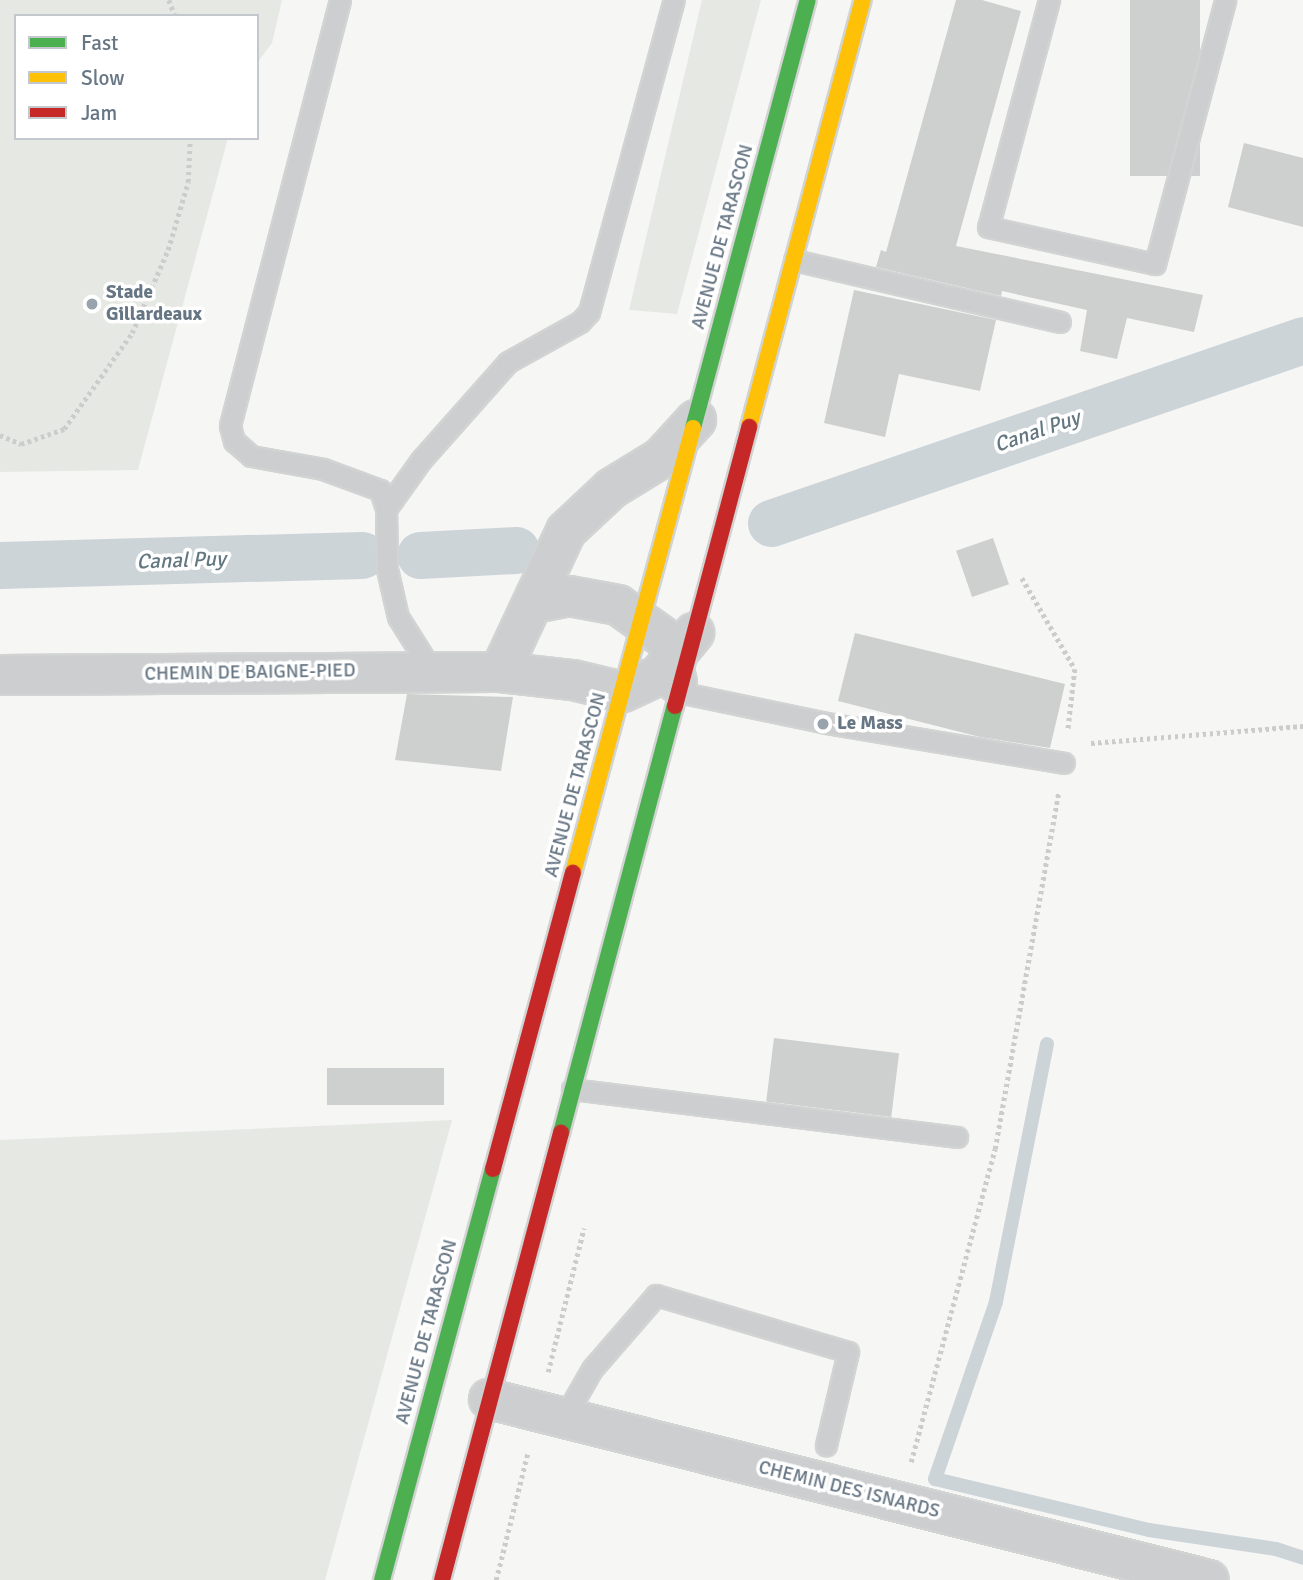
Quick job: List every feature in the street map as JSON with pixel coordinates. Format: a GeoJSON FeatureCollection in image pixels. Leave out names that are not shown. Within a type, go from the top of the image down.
{"type":"FeatureCollection","features":[{"type":"Feature","properties":{"kind":"main road","name":"AVENUE DE TARASCON"},"geometry":{"type":"LineString","coordinates":[[382,1580],[808,0]]}},
{"type":"Feature","properties":{"kind":"main road"},"geometry":{"type":"LineString","coordinates":[[442,1580],[682,662],[863,0]]}},
{"type":"Feature","properties":{"kind":"street"},"geometry":{"type":"LineString","coordinates":[[499,672],[566,531],[612,488],[661,458],[696,420]]}},
{"type":"Feature","properties":{"kind":"street"},"geometry":{"type":"LineString","coordinates":[[534,603],[590,596],[642,619],[667,640],[682,662],[659,676],[622,692]]}},
{"type":"Feature","properties":{"kind":"street","name":"CHEMIN DE BAIGNE-PIED"},"geometry":{"type":"LineString","coordinates":[[0,675],[499,672],[573,680],[622,692]]}},
{"type":"Feature","properties":{"kind":"street","name":"CHEMIN DES ISNARDS"},"geometry":{"type":"LineString","coordinates":[[489,1399],[1209,1580]]}},
{"type":"Feature","properties":{"kind":"lane"},"geometry":{"type":"LineString","coordinates":[[340,0],[230,426],[233,441],[251,456],[364,481],[380,490],[386,509],[387,569],[398,617],[432,671]]}},
{"type":"Feature","properties":{"kind":"lane"},"geometry":{"type":"LineString","coordinates":[[386,509],[421,460],[508,362],[580,322],[589,312],[674,0]]}},
{"type":"Feature","properties":{"kind":"lane"},"geometry":{"type":"LineString","coordinates":[[1049,0],[988,227],[1155,264],[1226,0]]}},
{"type":"Feature","properties":{"kind":"lane"},"geometry":{"type":"LineString","coordinates":[[794,260],[1060,322]]}},
{"type":"Feature","properties":{"kind":"lane"},"geometry":{"type":"LineString","coordinates":[[682,662],[826,723],[1065,754]]}},
{"type":"Feature","properties":{"kind":"lane"},"geometry":{"type":"LineString","coordinates":[[572,1089],[957,1137]]}},
{"type":"Feature","properties":{"kind":"lane"},"geometry":{"type":"LineString","coordinates":[[564,1418],[592,1369],[656,1295],[848,1352],[826,1446]]}},
{"type":"Feature","properties":{"kind":"path"},"geometry":{"type":"LineString","coordinates":[[0,435],[21,444],[64,429],[132,333],[168,250],[188,182],[190,140]]}},
{"type":"Feature","properties":{"kind":"path"},"geometry":{"type":"LineString","coordinates":[[900,1503],[995,1149],[1065,754],[1075,669],[1022,578]]}},
{"type":"Feature","properties":{"kind":"path"},"geometry":{"type":"LineString","coordinates":[[1065,754],[1303,726]]}},
{"type":"Feature","properties":{"kind":"shaded area","name":"Stade Gillardeaux"},"geometry":{"type":"Polygon","coordinates":[[[0,0],[282,0],[272,43],[259,60],[259,14],[14,14],[14,140],[227,140],[138,470],[0,472],[0,0]]]}},
{"type":"Feature","properties":{"kind":"shaded area"},"geometry":{"type":"Polygon","coordinates":[[[702,0],[761,0],[677,314],[629,310],[702,0]]]}},
{"type":"Feature","properties":{"kind":"shaded area"},"geometry":{"type":"Polygon","coordinates":[[[452,1120],[325,1580],[0,1580],[0,1140],[452,1120]]]}},
{"type":"Feature","properties":{"kind":"building"},"geometry":{"type":"Polygon","coordinates":[[[956,0],[982,0],[1021,11],[956,246],[1203,295],[1194,332],[1127,318],[1117,359],[1080,351],[1087,310],[1002,291],[1001,296],[876,267],[881,250],[886,252],[956,0]]]}},
{"type":"Feature","properties":{"kind":"building"},"geometry":{"type":"Polygon","coordinates":[[[1130,0],[1200,0],[1200,176],[1130,176],[1130,0]]]}},
{"type":"Feature","properties":{"kind":"building"},"geometry":{"type":"Polygon","coordinates":[[[1244,143],[1303,158],[1303,227],[1228,207],[1244,143]]]}},
{"type":"Feature","properties":{"kind":"building"},"geometry":{"type":"Polygon","coordinates":[[[854,290],[996,320],[980,391],[899,374],[885,437],[824,423],[854,290]]]}},
{"type":"Feature","properties":{"kind":"building"},"geometry":{"type":"Polygon","coordinates":[[[993,538],[1009,584],[972,597],[956,551],[993,538]]]}},
{"type":"Feature","properties":{"kind":"building"},"geometry":{"type":"Polygon","coordinates":[[[855,633],[1065,684],[1050,748],[980,737],[838,701],[855,633]]]}},
{"type":"Feature","properties":{"kind":"building"},"geometry":{"type":"Polygon","coordinates":[[[407,694],[513,697],[501,771],[395,760],[407,694]]]}},
{"type":"Feature","properties":{"kind":"building"},"geometry":{"type":"Polygon","coordinates":[[[774,1038],[899,1053],[891,1117],[766,1102],[774,1038]]]}},
{"type":"Feature","properties":{"kind":"building"},"geometry":{"type":"Polygon","coordinates":[[[327,1068],[444,1068],[444,1105],[327,1105],[327,1068]]]}},
{"type":"Feature","properties":{"kind":"waterway","name":"Canal Puy"},"geometry":{"type":"LineString","coordinates":[[771,523],[1303,340]]}},
{"type":"Feature","properties":{"kind":"waterway","name":"Canal Puy"},"geometry":{"type":"LineString","coordinates":[[420,555],[516,550]]}},
{"type":"Feature","properties":{"kind":"waterway","name":"Canal Puy"},"geometry":{"type":"LineString","coordinates":[[0,565],[362,555]]}},
{"type":"Feature","properties":{"kind":"waterway"},"geometry":{"type":"LineString","coordinates":[[1047,1044],[996,1302],[935,1479],[1149,1530],[1276,1549],[1303,1558]]}},
{"type":"Feature","properties":{"kind":"traffic: fast"},"geometry":{"type":"LineString","coordinates":[[693,428],[808,0]]}},
{"type":"Feature","properties":{"kind":"traffic: fast"},"geometry":{"type":"LineString","coordinates":[[561,1133],[675,706]]}},
{"type":"Feature","properties":{"kind":"traffic: fast"},"geometry":{"type":"LineString","coordinates":[[382,1580],[493,1169]]}},
{"type":"Feature","properties":{"kind":"traffic: slow"},"geometry":{"type":"LineString","coordinates":[[749,427],[863,0]]}},
{"type":"Feature","properties":{"kind":"traffic: slow"},"geometry":{"type":"LineString","coordinates":[[573,873],[693,428]]}},
{"type":"Feature","properties":{"kind":"traffic: jam"},"geometry":{"type":"LineString","coordinates":[[675,706],[749,427]]}},
{"type":"Feature","properties":{"kind":"traffic: jam"},"geometry":{"type":"LineString","coordinates":[[493,1169],[573,873]]}},
{"type":"Feature","properties":{"kind":"traffic: jam"},"geometry":{"type":"LineString","coordinates":[[442,1580],[561,1133]]}},
{"type":"Feature","properties":{"kind":"place","name":"Stade Gillardeaux"},"geometry":{"type":"Point","coordinates":[92,304]}},
{"type":"Feature","properties":{"kind":"place","name":"Le Mass"},"geometry":{"type":"Point","coordinates":[823,724]}}]}
